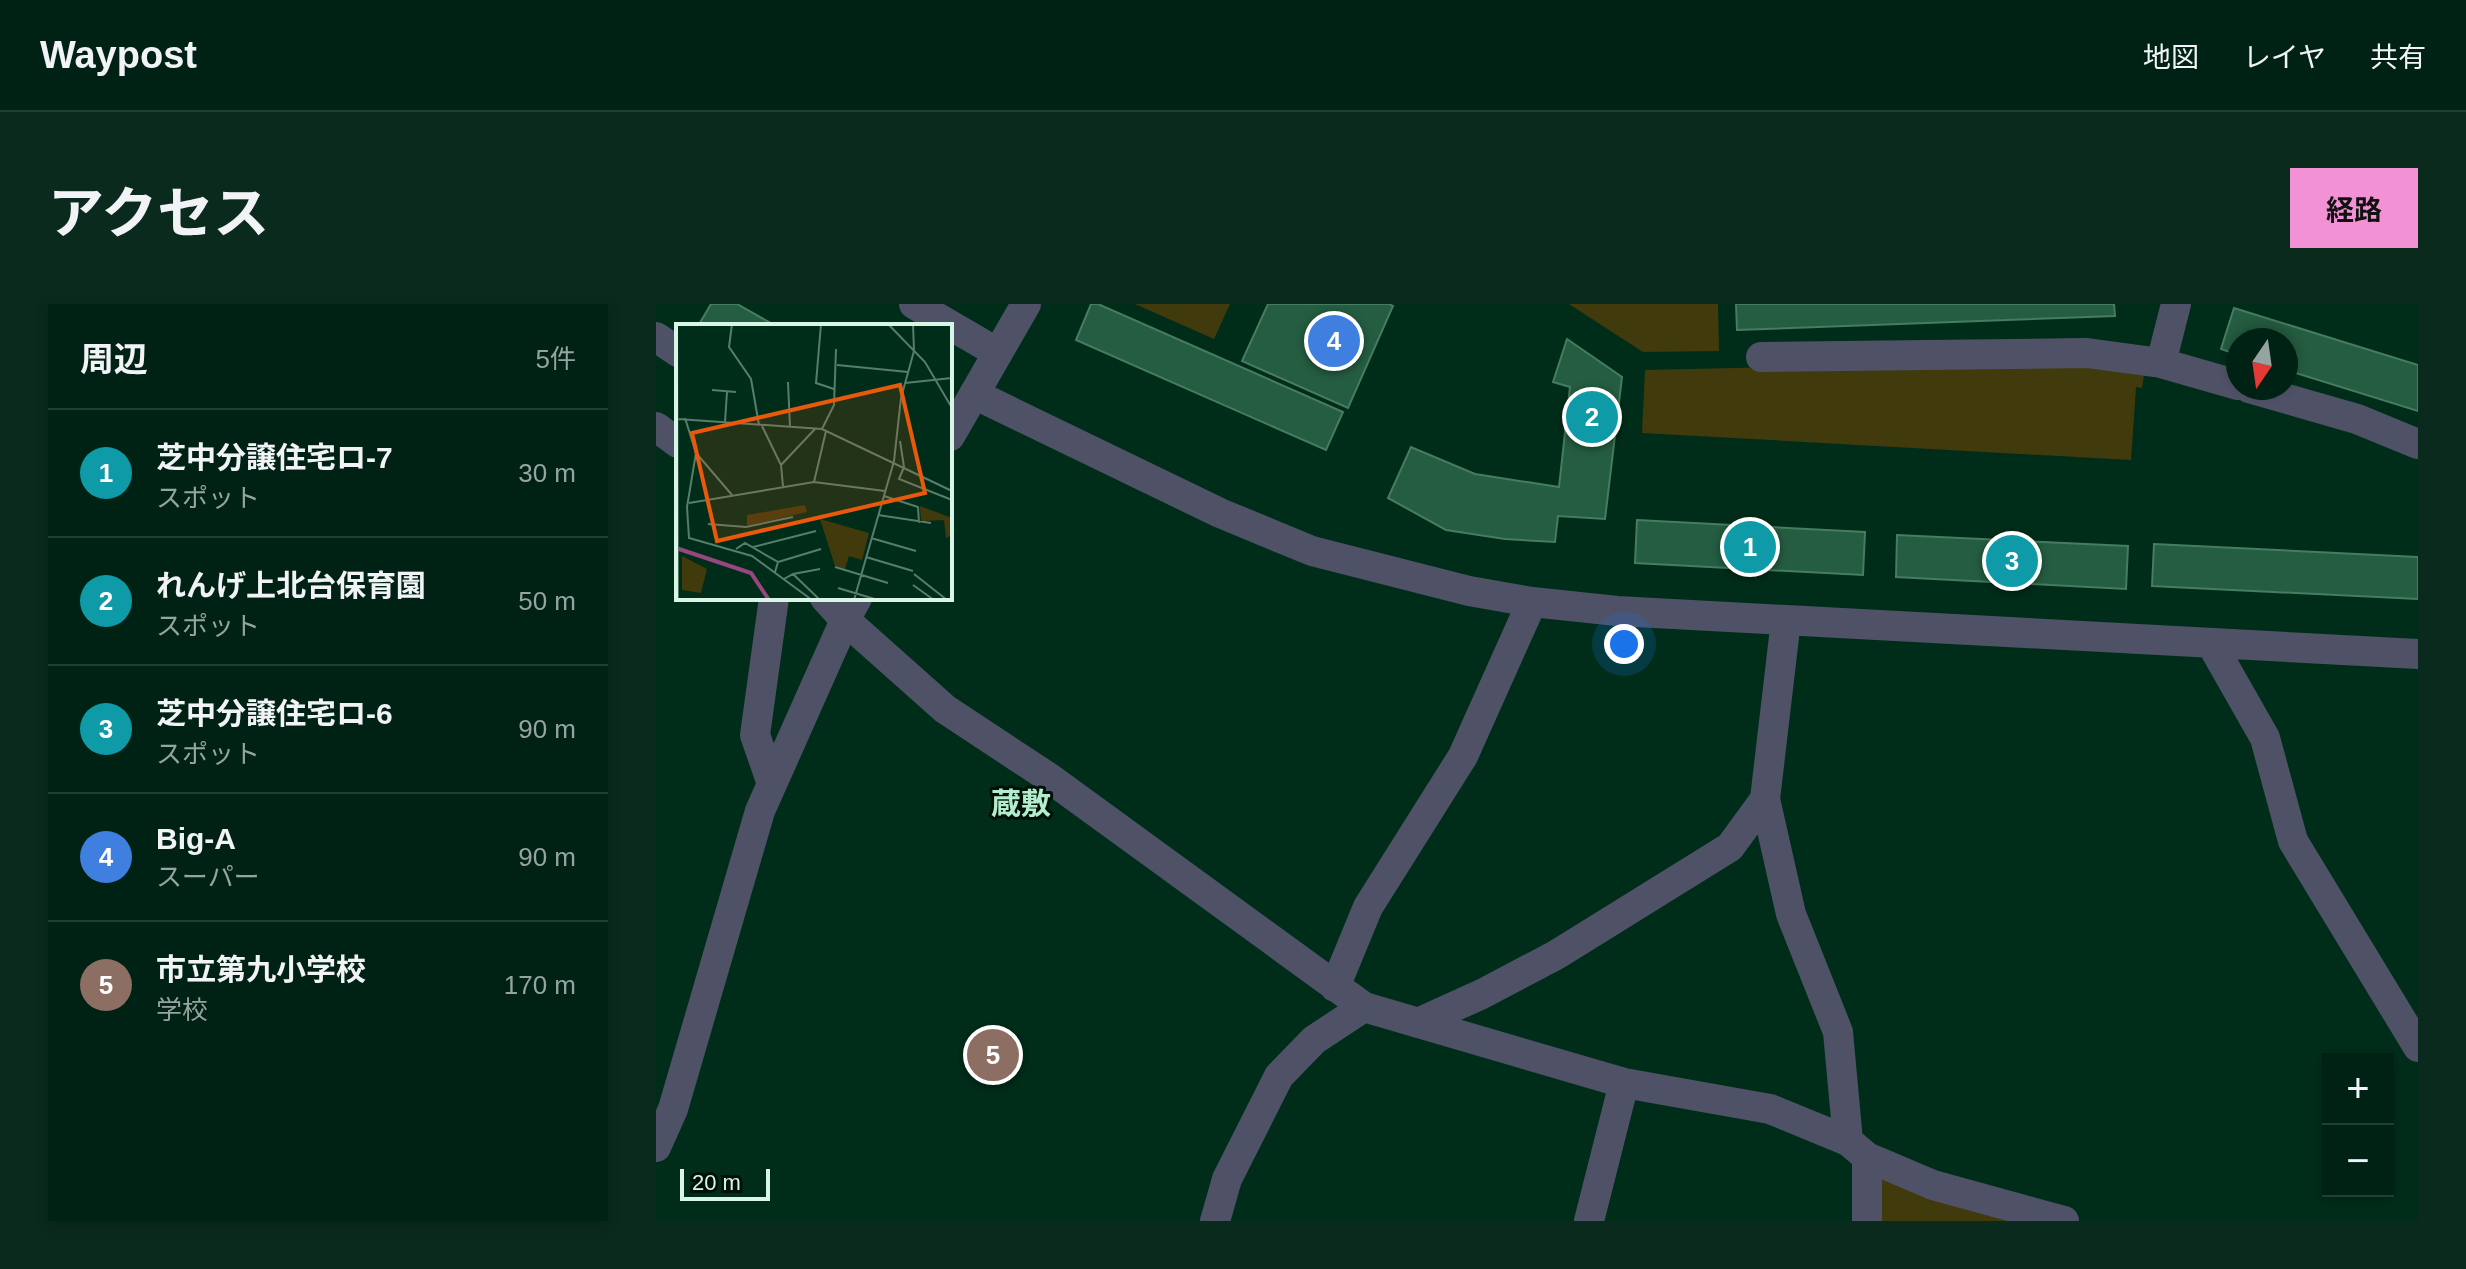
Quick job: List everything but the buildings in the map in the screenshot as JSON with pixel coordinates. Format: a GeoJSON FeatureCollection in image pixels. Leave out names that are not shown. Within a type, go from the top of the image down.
{"type":"FeatureCollection","features":[{"type":"Feature","properties":{"kind":"street"},"geometry":{"type":"LineString","coordinates":[[914,304],[948,324]]}},
{"type":"Feature","properties":{"kind":"street"},"geometry":{"type":"LineString","coordinates":[[952,432],[1026,304]]}},
{"type":"Feature","properties":{"kind":"street"},"geometry":{"type":"LineString","coordinates":[[2161,363],[2176,304]]}},
{"type":"Feature","properties":{"kind":"street"},"geometry":{"type":"LineString","coordinates":[[952,326],[998,353]]}},
{"type":"Feature","properties":{"kind":"street"},"geometry":{"type":"LineString","coordinates":[[656,337],[676,351]]}},
{"type":"Feature","properties":{"kind":"street"},"geometry":{"type":"LineString","coordinates":[[1761,357],[2087,353],[2161,363],[2226,382]]}},
{"type":"Feature","properties":{"kind":"street"},"geometry":{"type":"LineString","coordinates":[[974,394],[1220,513],[1312,551],[1469,591],[1532,602],[1617,611],[2418,654]]}},
{"type":"Feature","properties":{"kind":"street"},"geometry":{"type":"LineString","coordinates":[[2291,400],[2357,419],[2418,444]]}},
{"type":"Feature","properties":{"kind":"street"},"geometry":{"type":"LineString","coordinates":[[656,427],[676,442]]}},
{"type":"Feature","properties":{"kind":"street"},"geometry":{"type":"LineString","coordinates":[[772,784],[755,735],[774,600]]}},
{"type":"Feature","properties":{"kind":"street"},"geometry":{"type":"LineString","coordinates":[[1335,987],[1368,907],[1463,756],[1532,602]]}},
{"type":"Feature","properties":{"kind":"street"},"geometry":{"type":"LineString","coordinates":[[656,1147],[673,1109],[760,811],[842,605],[945,709],[1048,777],[1364,1007],[1624,1083],[1770,1109],[1933,1185],[2064,1221]]}},
{"type":"Feature","properties":{"kind":"street"},"geometry":{"type":"LineString","coordinates":[[1786,620],[1765,799],[1791,914],[1838,1032],[1867,1221]]}},
{"type":"Feature","properties":{"kind":"street"},"geometry":{"type":"LineString","coordinates":[[2211,643],[2265,738],[2293,841],[2418,1047]]}},
{"type":"Feature","properties":{"kind":"street"},"geometry":{"type":"LineString","coordinates":[[1418,1023],[1556,955],[1730,847],[1765,799]]}},
{"type":"Feature","properties":{"kind":"street"},"geometry":{"type":"LineString","coordinates":[[1215,1221],[1227,1179],[1279,1076],[1314,1040],[1364,1007]]}},
{"type":"Feature","properties":{"kind":"street"},"geometry":{"type":"LineString","coordinates":[[1589,1221],[1624,1083]]}},
{"type":"Feature","properties":{"kind":"shaded area"},"geometry":{"type":"Polygon","coordinates":[[[1135,304],[1230,304],[1214,339],[1135,304]]]}},
{"type":"Feature","properties":{"kind":"shaded area"},"geometry":{"type":"Polygon","coordinates":[[[1569,304],[1718,304],[1719,351],[1643,352],[1569,304]]]}},
{"type":"Feature","properties":{"kind":"shaded area"},"geometry":{"type":"Polygon","coordinates":[[[2080,360],[2145,369],[2142,388],[2136,387],[2131,460],[1642,433],[1645,370],[2080,360]]]}},
{"type":"Feature","properties":{"kind":"shaded area"},"geometry":{"type":"Polygon","coordinates":[[[1885,1178],[2019,1221],[1878,1221],[1878,1182],[1885,1178]]]}},
{"type":"Feature","properties":{"kind":"place","name":"Big-A"},"geometry":{"type":"Point","coordinates":[1334,341]}},
{"type":"Feature","properties":{"kind":"place","name":"れんげ上北台保育園"},"geometry":{"type":"Point","coordinates":[1592,417]}},
{"type":"Feature","properties":{"kind":"place","name":"芝中分譲住宅ロ-7"},"geometry":{"type":"Point","coordinates":[1750,547]}},
{"type":"Feature","properties":{"kind":"place","name":"芝中分譲住宅ロ-6"},"geometry":{"type":"Point","coordinates":[2012,561]}},
{"type":"Feature","properties":{"kind":"place","name":"市立第九小学校"},"geometry":{"type":"Point","coordinates":[993,1055]}},
{"type":"Feature","properties":{"kind":"district","name":"蔵敷"},"geometry":{"type":"Point","coordinates":[1021,804]}}]}
